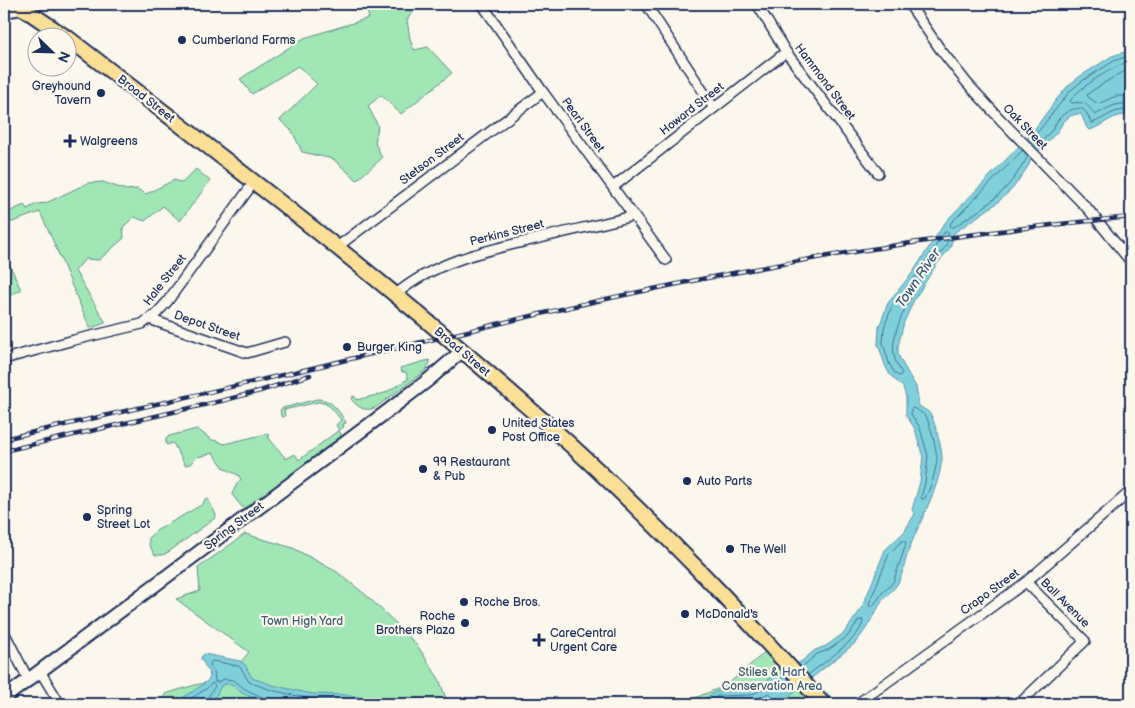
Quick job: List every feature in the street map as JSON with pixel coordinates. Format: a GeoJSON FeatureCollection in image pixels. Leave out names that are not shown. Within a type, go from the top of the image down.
{"type":"FeatureCollection","features":[{"type":"Feature","properties":{"kind":"main road","name":"Broad Street"},"geometry":{"type":"LineString","coordinates":[[6,4],[24,5],[54,28]]}},
{"type":"Feature","properties":{"kind":"main road","name":"Broad Street"},"geometry":{"type":"LineString","coordinates":[[78,46],[337,247],[552,429],[630,501],[702,574],[823,704]]}},
{"type":"Feature","properties":{"kind":"street","name":"Pearl Street"},"geometry":{"type":"LineString","coordinates":[[482,4],[543,92],[666,260]]}},
{"type":"Feature","properties":{"kind":"street"},"geometry":{"type":"LineString","coordinates":[[646,4],[714,108]]}},
{"type":"Feature","properties":{"kind":"street","name":"Hammond Street"},"geometry":{"type":"LineString","coordinates":[[756,4],[786,52],[878,173]]}},
{"type":"Feature","properties":{"kind":"street","name":"Oak Street"},"geometry":{"type":"LineString","coordinates":[[909,4],[940,49],[967,83],[1000,120],[1098,220],[1131,262]]}},
{"type":"Feature","properties":{"kind":"street"},"geometry":{"type":"LineString","coordinates":[[4,11],[24,5]]}},
{"type":"Feature","properties":{"kind":"street","name":"Howard Street"},"geometry":{"type":"LineString","coordinates":[[613,187],[786,52]]}},
{"type":"Feature","properties":{"kind":"street","name":"Stetson Street"},"geometry":{"type":"LineString","coordinates":[[337,247],[543,92]]}},
{"type":"Feature","properties":{"kind":"street","name":"Hale Street"},"geometry":{"type":"LineString","coordinates":[[4,359],[142,324],[167,302],[254,182]]}},
{"type":"Feature","properties":{"kind":"street","name":"Perkins Street"},"geometry":{"type":"LineString","coordinates":[[396,295],[429,274],[468,256],[633,216]]}},
{"type":"Feature","properties":{"kind":"street","name":"Depot Street"},"geometry":{"type":"LineString","coordinates":[[149,319],[247,353],[284,342]]}},
{"type":"Feature","properties":{"kind":"street","name":"Spring Street"},"geometry":{"type":"LineString","coordinates":[[4,698],[370,425],[462,351]]}},
{"type":"Feature","properties":{"kind":"street","name":"Crapo Street"},"geometry":{"type":"LineString","coordinates":[[857,704],[1026,582],[1131,491]]}},
{"type":"Feature","properties":{"kind":"street","name":"Ball Avenue"},"geometry":{"type":"LineString","coordinates":[[1020,704],[1085,640],[1026,582]]}},
{"type":"Feature","properties":{"kind":"street"},"geometry":{"type":"LineString","coordinates":[[4,632],[28,679]]}},
{"type":"Feature","properties":{"kind":"street"},"geometry":{"type":"LineString","coordinates":[[40,671],[60,704]]}},
{"type":"Feature","properties":{"kind":"green space"},"geometry":{"type":"Polygon","coordinates":[[[365,4],[408,4],[414,10],[407,20],[414,50],[428,47],[452,73],[401,114],[381,95],[368,106],[378,126],[375,143],[382,158],[357,180],[333,159],[302,152],[292,131],[280,120],[317,84],[298,66],[252,94],[240,79],[304,38],[369,18],[365,4]]]}},
{"type":"Feature","properties":{"kind":"green space"},"geometry":{"type":"Polygon","coordinates":[[[196,169],[210,181],[180,221],[163,206],[145,221],[134,217],[123,227],[124,238],[99,260],[85,259],[75,271],[106,323],[90,328],[40,212],[4,225],[4,214],[24,205],[27,209],[37,204],[46,203],[88,183],[103,182],[126,190],[137,189],[146,194],[174,180],[182,183],[196,169]]]}},
{"type":"Feature","properties":{"kind":"green space"},"geometry":{"type":"Polygon","coordinates":[[[4,252],[21,290],[4,298],[4,252]]]}},
{"type":"Feature","properties":{"kind":"green space"},"geometry":{"type":"Polygon","coordinates":[[[429,360],[429,365],[425,371],[375,408],[362,408],[351,399],[353,396],[356,400],[385,393],[408,379],[406,372],[402,372],[400,368],[429,360]]]}},
{"type":"Feature","properties":{"kind":"green space"},"geometry":{"type":"Polygon","coordinates":[[[317,399],[327,401],[334,406],[346,423],[343,424],[344,427],[339,430],[336,425],[341,420],[326,404],[318,402],[284,410],[285,416],[281,416],[280,410],[283,408],[317,399]]]}},
{"type":"Feature","properties":{"kind":"green space"},"geometry":{"type":"Polygon","coordinates":[[[197,429],[212,440],[224,444],[266,434],[270,435],[268,437],[286,459],[295,454],[299,460],[339,430],[341,437],[248,508],[243,508],[232,494],[241,479],[238,475],[224,468],[213,453],[197,457],[190,464],[185,465],[173,443],[166,444],[166,439],[169,436],[197,429]]]}},
{"type":"Feature","properties":{"kind":"green space"},"geometry":{"type":"Polygon","coordinates":[[[205,499],[208,499],[216,515],[215,518],[170,551],[163,555],[155,555],[149,545],[149,537],[203,504],[205,499]]]}},
{"type":"Feature","properties":{"kind":"green space","name":"Town High Yard"},"geometry":{"type":"Polygon","coordinates":[[[245,534],[293,548],[337,572],[366,595],[419,648],[439,679],[448,704],[161,704],[165,694],[195,685],[227,679],[249,652],[176,599],[200,591],[198,568],[245,534]]]}},
{"type":"Feature","properties":{"kind":"green space","name":"Stiles & Hart Conservation Area"},"geometry":{"type":"Polygon","coordinates":[[[772,646],[836,701],[834,704],[680,704],[727,685],[772,646]]]}},
{"type":"Feature","properties":{"kind":"water","name":"Town River"},"geometry":{"type":"Polygon","coordinates":[[[1131,50],[1131,115],[1119,116],[1090,130],[1087,128],[1081,114],[1070,116],[1063,122],[1058,131],[1031,159],[1013,188],[997,203],[954,233],[950,248],[936,265],[914,300],[904,322],[898,354],[916,387],[919,406],[929,412],[933,419],[942,460],[937,483],[908,551],[900,579],[883,600],[858,640],[779,704],[696,704],[717,691],[750,690],[802,661],[815,650],[826,646],[844,633],[862,608],[885,550],[904,532],[915,514],[912,510],[920,482],[923,457],[915,429],[906,415],[906,397],[903,387],[890,375],[878,344],[879,327],[888,303],[913,272],[944,224],[1031,134],[1067,87],[1112,56],[1131,50]]]}},
{"type":"Feature","properties":{"kind":"water"},"geometry":{"type":"Polygon","coordinates":[[[204,654],[240,661],[245,665],[252,678],[272,685],[312,694],[350,695],[385,704],[267,704],[242,693],[232,684],[225,684],[221,686],[215,698],[208,704],[175,704],[210,678],[209,672],[201,659],[204,654]]]}},
{"type":"Feature","properties":{"kind":"railway"},"geometry":{"type":"LineString","coordinates":[[4,439],[569,307],[696,280],[757,268],[944,238],[1131,217]]}},
{"type":"Feature","properties":{"kind":"railway"},"geometry":{"type":"LineString","coordinates":[[4,451],[221,401],[310,375]]}},
{"type":"Feature","properties":{"kind":"place","name":"Cumberland Farms"},"geometry":{"type":"Point","coordinates":[182,40]}},
{"type":"Feature","properties":{"kind":"place","name":"Greyhound Tavern"},"geometry":{"type":"Point","coordinates":[101,93]}},
{"type":"Feature","properties":{"kind":"place","name":"Walgreens"},"geometry":{"type":"Point","coordinates":[70,141]}},
{"type":"Feature","properties":{"kind":"place","name":"Burger King"},"geometry":{"type":"Point","coordinates":[347,347]}},
{"type":"Feature","properties":{"kind":"place","name":"United States Post Office"},"geometry":{"type":"Point","coordinates":[492,430]}},
{"type":"Feature","properties":{"kind":"place","name":"99 Restaurant & Pub"},"geometry":{"type":"Point","coordinates":[423,469]}},
{"type":"Feature","properties":{"kind":"place","name":"Auto Parts"},"geometry":{"type":"Point","coordinates":[687,481]}},
{"type":"Feature","properties":{"kind":"place","name":"Spring Street Lot"},"geometry":{"type":"Point","coordinates":[87,517]}},
{"type":"Feature","properties":{"kind":"place","name":"The Well"},"geometry":{"type":"Point","coordinates":[730,549]}},
{"type":"Feature","properties":{"kind":"place","name":"Roche Bros."},"geometry":{"type":"Point","coordinates":[464,602]}},
{"type":"Feature","properties":{"kind":"place","name":"McDonald's"},"geometry":{"type":"Point","coordinates":[685,614]}},
{"type":"Feature","properties":{"kind":"place","name":"Roche Brothers Plaza"},"geometry":{"type":"Point","coordinates":[465,623]}},
{"type":"Feature","properties":{"kind":"place","name":"CareCentral Urgent Care"},"geometry":{"type":"Point","coordinates":[539,640]}}]}
